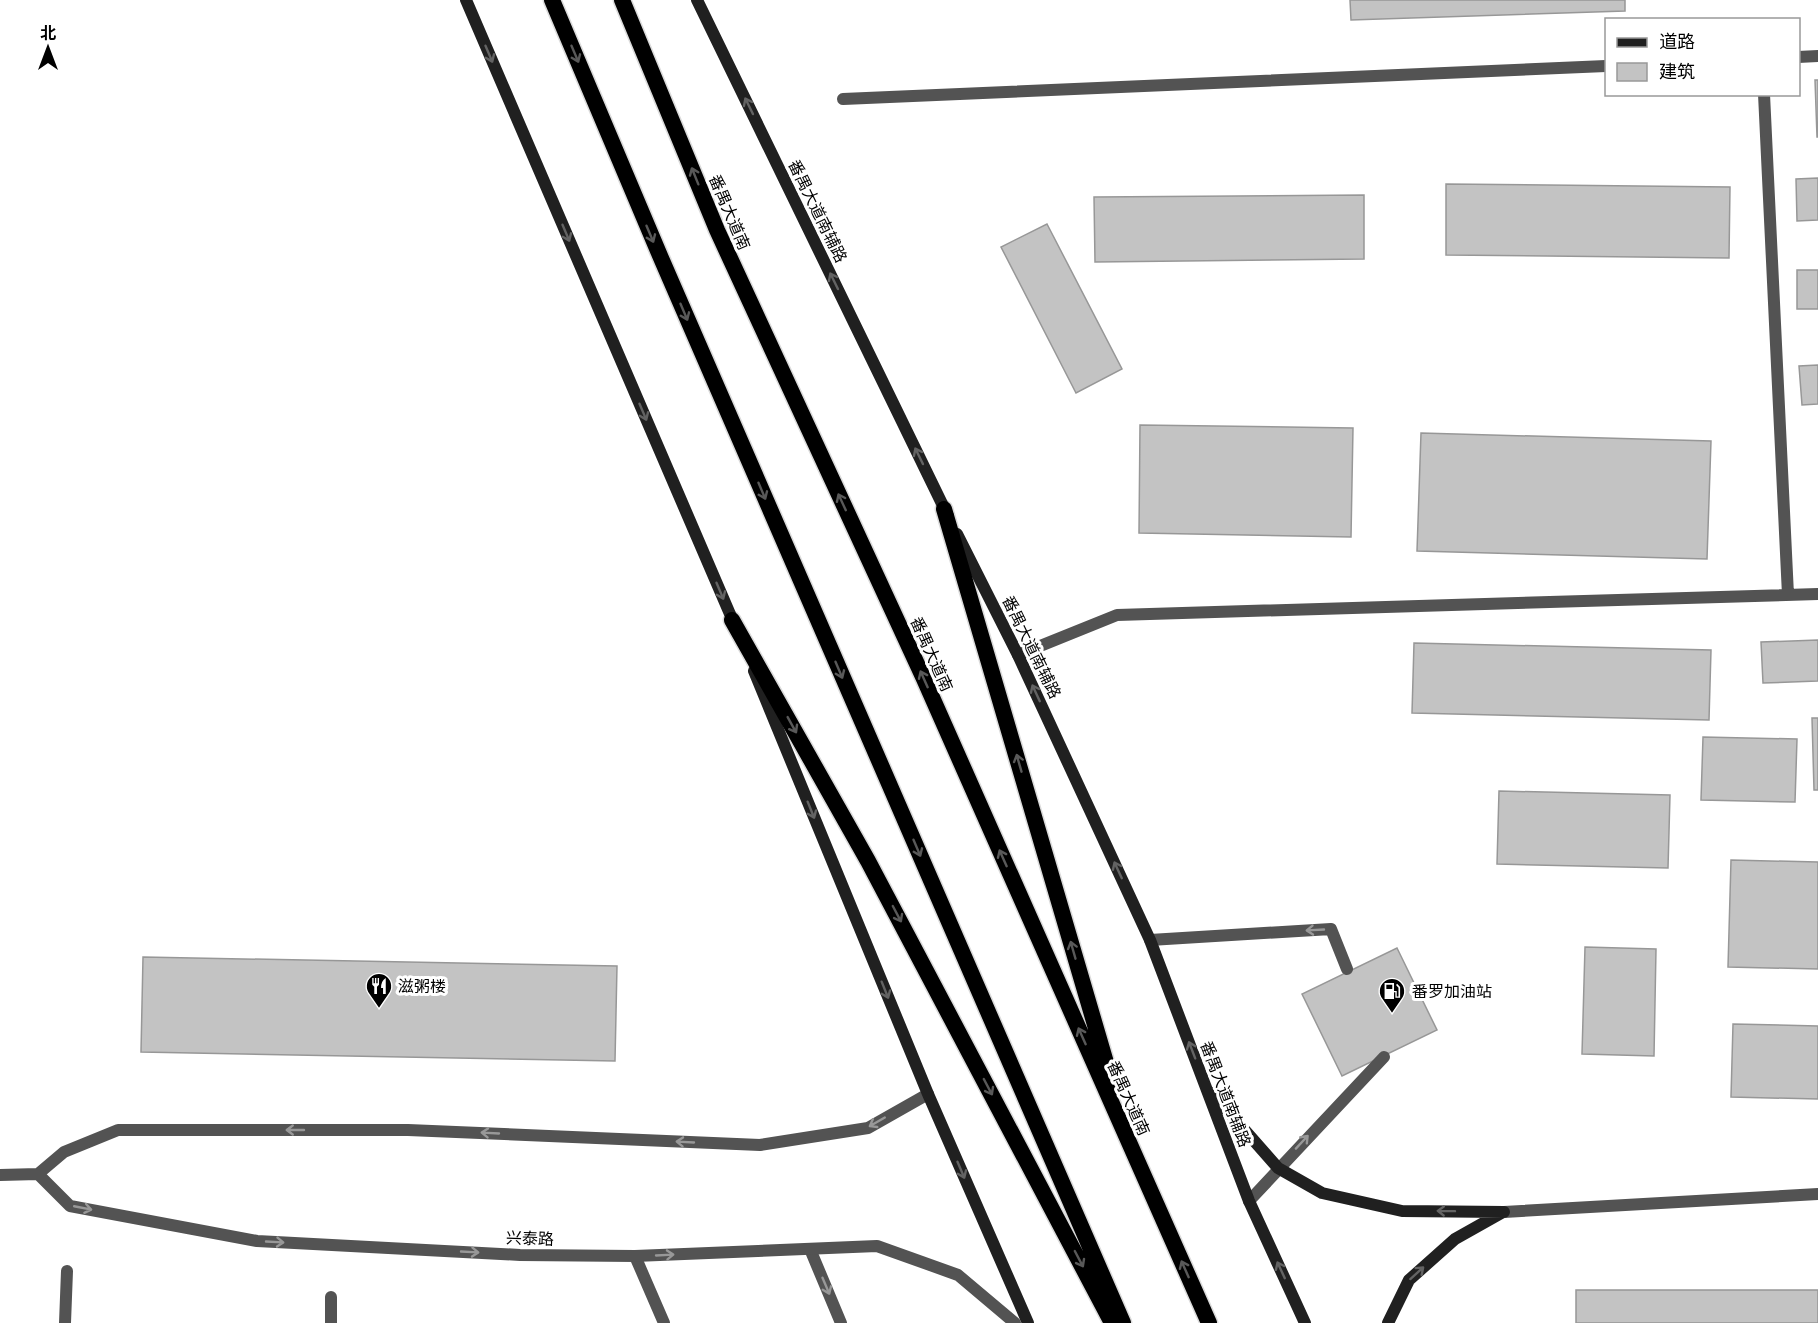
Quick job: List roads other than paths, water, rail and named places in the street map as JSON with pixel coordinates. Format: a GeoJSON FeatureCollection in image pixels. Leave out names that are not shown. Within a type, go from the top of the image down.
{"type":"FeatureCollection","features":[{"type":"Feature","properties":{"kind":"highway"},"geometry":{"type":"LineString","coordinates":[[552,0],[661,258],[1123,1323]]}},
{"type":"Feature","properties":{"kind":"highway","name":"番禺大道南"},"geometry":{"type":"LineString","coordinates":[[622,0],[717,230],[924,679],[1209,1323]]}},
{"type":"Feature","properties":{"kind":"highway"},"geometry":{"type":"LineString","coordinates":[[945,509],[1131,1147]]}},
{"type":"Feature","properties":{"kind":"highway"},"geometry":{"type":"LineString","coordinates":[[732,620],[868,861],[1112,1323]]}},
{"type":"Feature","properties":{"kind":"main road"},"geometry":{"type":"LineString","coordinates":[[466,0],[732,620],[928,1094],[1028,1323]]}},
{"type":"Feature","properties":{"kind":"main road","name":"番禺大道南辅路"},"geometry":{"type":"LineString","coordinates":[[697,0],[1018,654],[1150,940],[1248,1201],[1305,1323]]}},
{"type":"Feature","properties":{"kind":"main road"},"geometry":{"type":"LineString","coordinates":[[1206,1086],[1278,1168],[1322,1193],[1401,1211],[1504,1212]]}},
{"type":"Feature","properties":{"kind":"main road"},"geometry":{"type":"LineString","coordinates":[[1388,1323],[1409,1280],[1455,1239],[1504,1212]]}},
{"type":"Feature","properties":{"kind":"street"},"geometry":{"type":"LineString","coordinates":[[1800,57],[1818,56]]}},
{"type":"Feature","properties":{"kind":"street"},"geometry":{"type":"LineString","coordinates":[[843,99],[1605,66]]}},
{"type":"Feature","properties":{"kind":"street"},"geometry":{"type":"LineString","coordinates":[[1764,96],[1788,595]]}},
{"type":"Feature","properties":{"kind":"street"},"geometry":{"type":"LineString","coordinates":[[1018,654],[1117,615],[1818,594]]}},
{"type":"Feature","properties":{"kind":"street"},"geometry":{"type":"LineString","coordinates":[[1150,940],[1331,929],[1347,969]]}},
{"type":"Feature","properties":{"kind":"street"},"geometry":{"type":"LineString","coordinates":[[1248,1201],[1384,1056]]}},
{"type":"Feature","properties":{"kind":"street"},"geometry":{"type":"LineString","coordinates":[[0,1175],[38,1174],[64,1152],[118,1130],[408,1130],[760,1145],[868,1128],[928,1094]]}},
{"type":"Feature","properties":{"kind":"street","name":"兴泰路"},"geometry":{"type":"LineString","coordinates":[[38,1174],[70,1206],[257,1241],[520,1255],[635,1256],[877,1246],[958,1275],[1015,1323]]}},
{"type":"Feature","properties":{"kind":"street"},"geometry":{"type":"LineString","coordinates":[[1504,1212],[1818,1194]]}},
{"type":"Feature","properties":{"kind":"street"},"geometry":{"type":"LineString","coordinates":[[810,1249],[842,1323]]}},
{"type":"Feature","properties":{"kind":"street"},"geometry":{"type":"LineString","coordinates":[[635,1256],[663,1323]]}},
{"type":"Feature","properties":{"kind":"street"},"geometry":{"type":"LineString","coordinates":[[65,1323],[67,1271]]}},
{"type":"Feature","properties":{"kind":"street"},"geometry":{"type":"LineString","coordinates":[[331,1297],[332,1323]]}},
{"type":"Feature","properties":{"kind":"place","name":"滋粥楼"},"geometry":{"type":"Point","coordinates":[379,1009]}},
{"type":"Feature","properties":{"kind":"place","name":"番罗加油站"},"geometry":{"type":"Point","coordinates":[1392,1014]}}]}
